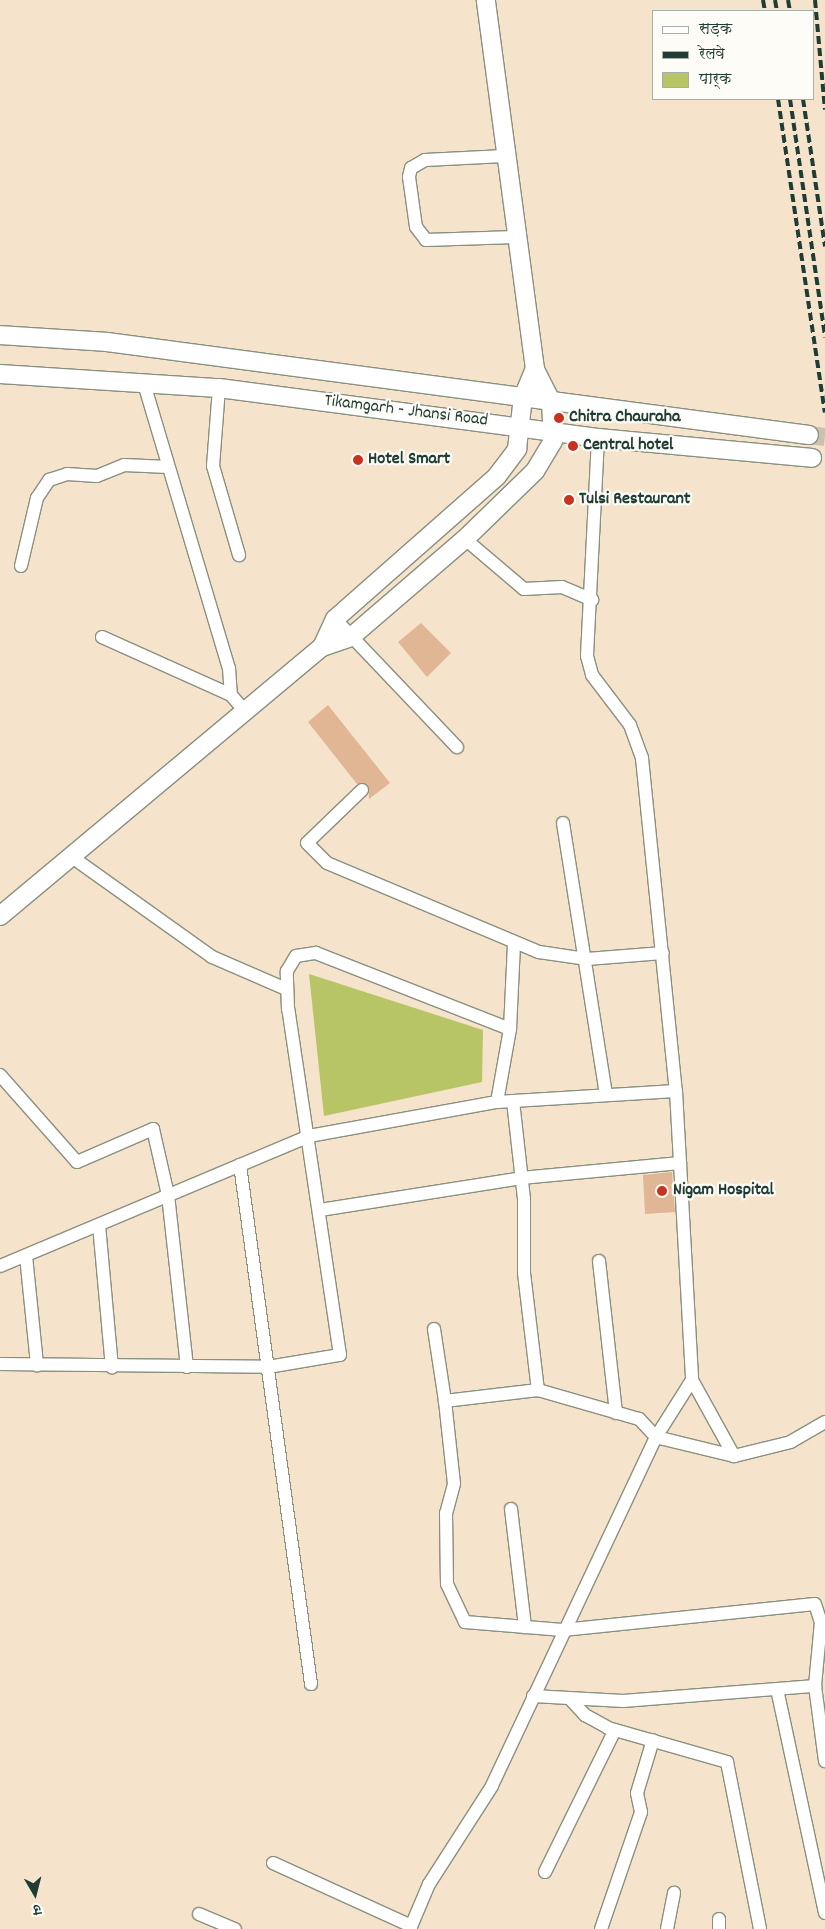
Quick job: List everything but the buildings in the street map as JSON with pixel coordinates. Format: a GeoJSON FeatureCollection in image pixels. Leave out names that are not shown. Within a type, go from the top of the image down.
{"type":"FeatureCollection","features":[{"type":"Feature","properties":{"kind":"street"},"geometry":{"type":"LineString","coordinates":[[0,916],[322,647],[351,637],[465,539],[536,471],[548,454],[554,430],[551,401],[535,369],[504,156],[486,0]]}},
{"type":"Feature","properties":{"kind":"street"},"geometry":{"type":"LineString","coordinates":[[504,156],[425,160],[411,168],[409,177],[416,227],[426,240],[515,237]]}},
{"type":"Feature","properties":{"kind":"street","name":"Tikamgarh - Jhansi Road"},"geometry":{"type":"LineString","coordinates":[[0,335],[107,342],[809,436]]}},
{"type":"Feature","properties":{"kind":"street"},"geometry":{"type":"LineString","coordinates":[[322,647],[335,619],[496,476],[517,449],[522,426],[523,397],[535,369]]}},
{"type":"Feature","properties":{"kind":"street","name":"Tikamgarh - Jhansi Road"},"geometry":{"type":"LineString","coordinates":[[0,374],[145,386],[218,388],[554,430],[598,438],[812,458]]}},
{"type":"Feature","properties":{"kind":"street"},"geometry":{"type":"LineString","coordinates":[[145,386],[229,668],[232,695]]}},
{"type":"Feature","properties":{"kind":"street"},"geometry":{"type":"LineString","coordinates":[[218,388],[213,466],[239,555]]}},
{"type":"Feature","properties":{"kind":"street"},"geometry":{"type":"LineString","coordinates":[[598,438],[589,665],[630,725],[642,758],[676,1091],[692,1380],[734,1456]]}},
{"type":"Feature","properties":{"kind":"street"},"geometry":{"type":"LineString","coordinates":[[20,566],[37,498],[50,480],[67,474],[97,476],[124,465],[168,467]]}},
{"type":"Feature","properties":{"kind":"street"},"geometry":{"type":"LineString","coordinates":[[465,539],[524,589],[562,587],[592,600]]}},
{"type":"Feature","properties":{"kind":"street"},"geometry":{"type":"LineString","coordinates":[[335,619],[457,747]]}},
{"type":"Feature","properties":{"kind":"street"},"geometry":{"type":"LineString","coordinates":[[102,637],[232,695],[246,712]]}},
{"type":"Feature","properties":{"kind":"street"},"geometry":{"type":"LineString","coordinates":[[362,790],[308,841],[308,847],[339,870],[514,944],[587,959],[663,952]]}},
{"type":"Feature","properties":{"kind":"street"},"geometry":{"type":"LineString","coordinates":[[563,823],[587,959],[606,1095]]}},
{"type":"Feature","properties":{"kind":"street"},"geometry":{"type":"LineString","coordinates":[[72,857],[212,957],[286,989]]}},
{"type":"Feature","properties":{"kind":"street"},"geometry":{"type":"LineString","coordinates":[[497,1102],[510,1029],[514,944]]}},
{"type":"Feature","properties":{"kind":"street"},"geometry":{"type":"LineString","coordinates":[[0,1364],[112,1367],[268,1367],[340,1355],[286,989],[287,971],[296,956],[316,953],[510,1029]]}},
{"type":"Feature","properties":{"kind":"street"},"geometry":{"type":"LineString","coordinates":[[0,1075],[77,1162],[154,1130],[168,1195],[187,1367]]}},
{"type":"Feature","properties":{"kind":"street"},"geometry":{"type":"LineString","coordinates":[[0,1266],[309,1136],[497,1102],[676,1091]]}},
{"type":"Feature","properties":{"kind":"street"},"geometry":{"type":"LineString","coordinates":[[513,1101],[521,1178],[524,1273],[538,1390]]}},
{"type":"Feature","properties":{"kind":"street"},"geometry":{"type":"LineString","coordinates":[[320,1210],[521,1178],[680,1163]]}},
{"type":"Feature","properties":{"kind":"street"},"geometry":{"type":"LineString","coordinates":[[240,1164],[311,1684]]}},
{"type":"Feature","properties":{"kind":"street"},"geometry":{"type":"LineString","coordinates":[[99,1225],[112,1367]]}},
{"type":"Feature","properties":{"kind":"street"},"geometry":{"type":"LineString","coordinates":[[26,1256],[37,1365]]}},
{"type":"Feature","properties":{"kind":"street"},"geometry":{"type":"LineString","coordinates":[[599,1261],[616,1413]]}},
{"type":"Feature","properties":{"kind":"street"},"geometry":{"type":"LineString","coordinates":[[434,1329],[445,1401],[454,1484],[446,1513],[450,1593],[465,1622],[563,1630],[809,1602],[818,1607],[821,1622],[814,1686],[825,1761]]}},
{"type":"Feature","properties":{"kind":"street"},"geometry":{"type":"LineString","coordinates":[[273,1863],[410,1928],[429,1884],[492,1786],[563,1630],[656,1437],[692,1380]]}},
{"type":"Feature","properties":{"kind":"street"},"geometry":{"type":"LineString","coordinates":[[445,1401],[538,1390],[639,1419],[656,1437],[734,1456],[791,1442],[825,1422]]}},
{"type":"Feature","properties":{"kind":"street"},"geometry":{"type":"LineString","coordinates":[[511,1509],[525,1627]]}},
{"type":"Feature","properties":{"kind":"street"},"geometry":{"type":"LineString","coordinates":[[533,1696],[571,1700],[623,1701],[814,1686]]}},
{"type":"Feature","properties":{"kind":"street"},"geometry":{"type":"LineString","coordinates":[[777,1689],[825,1913]]}},
{"type":"Feature","properties":{"kind":"street"},"geometry":{"type":"LineString","coordinates":[[571,1700],[594,1722],[729,1765],[760,1929]]}},
{"type":"Feature","properties":{"kind":"street"},"geometry":{"type":"LineString","coordinates":[[545,1872],[615,1730]]}},
{"type":"Feature","properties":{"kind":"street"},"geometry":{"type":"LineString","coordinates":[[602,1929],[641,1812],[637,1793],[653,1740]]}},
{"type":"Feature","properties":{"kind":"street"},"geometry":{"type":"LineString","coordinates":[[667,1929],[674,1893]]}},
{"type":"Feature","properties":{"kind":"street"},"geometry":{"type":"LineString","coordinates":[[199,1914],[235,1929]]}},
{"type":"Feature","properties":{"kind":"green space"},"geometry":{"type":"Polygon","coordinates":[[[309,974],[483,1030],[482,1082],[324,1116],[309,974]]]}},
{"type":"Feature","properties":{"kind":"tunnel"},"geometry":{"type":"LineString","coordinates":[[809,435],[825,437]]}},
{"type":"Feature","properties":{"kind":"railway"},"geometry":{"type":"LineString","coordinates":[[763,0],[765,10]]}},
{"type":"Feature","properties":{"kind":"railway"},"geometry":{"type":"LineString","coordinates":[[775,0],[777,10]]}},
{"type":"Feature","properties":{"kind":"railway"},"geometry":{"type":"LineString","coordinates":[[788,0],[790,10]]}},
{"type":"Feature","properties":{"kind":"railway"},"geometry":{"type":"LineString","coordinates":[[815,0],[825,110]]}},
{"type":"Feature","properties":{"kind":"railway"},"geometry":{"type":"LineString","coordinates":[[778,100],[825,413]]}},
{"type":"Feature","properties":{"kind":"railway"},"geometry":{"type":"LineString","coordinates":[[790,100],[825,337]]}},
{"type":"Feature","properties":{"kind":"railway"},"geometry":{"type":"LineString","coordinates":[[803,100],[825,246]]}},
{"type":"Feature","properties":{"kind":"place","name":"Chitra Chauraha"},"geometry":{"type":"Point","coordinates":[559,418]}},
{"type":"Feature","properties":{"kind":"place","name":"Central hotel"},"geometry":{"type":"Point","coordinates":[573,446]}},
{"type":"Feature","properties":{"kind":"place","name":"Hotel Smart"},"geometry":{"type":"Point","coordinates":[358,460]}},
{"type":"Feature","properties":{"kind":"place","name":"Tulsi Restaurant"},"geometry":{"type":"Point","coordinates":[569,500]}},
{"type":"Feature","properties":{"kind":"place","name":"Nigam Hospital"},"geometry":{"type":"Point","coordinates":[662,1191]}}]}
